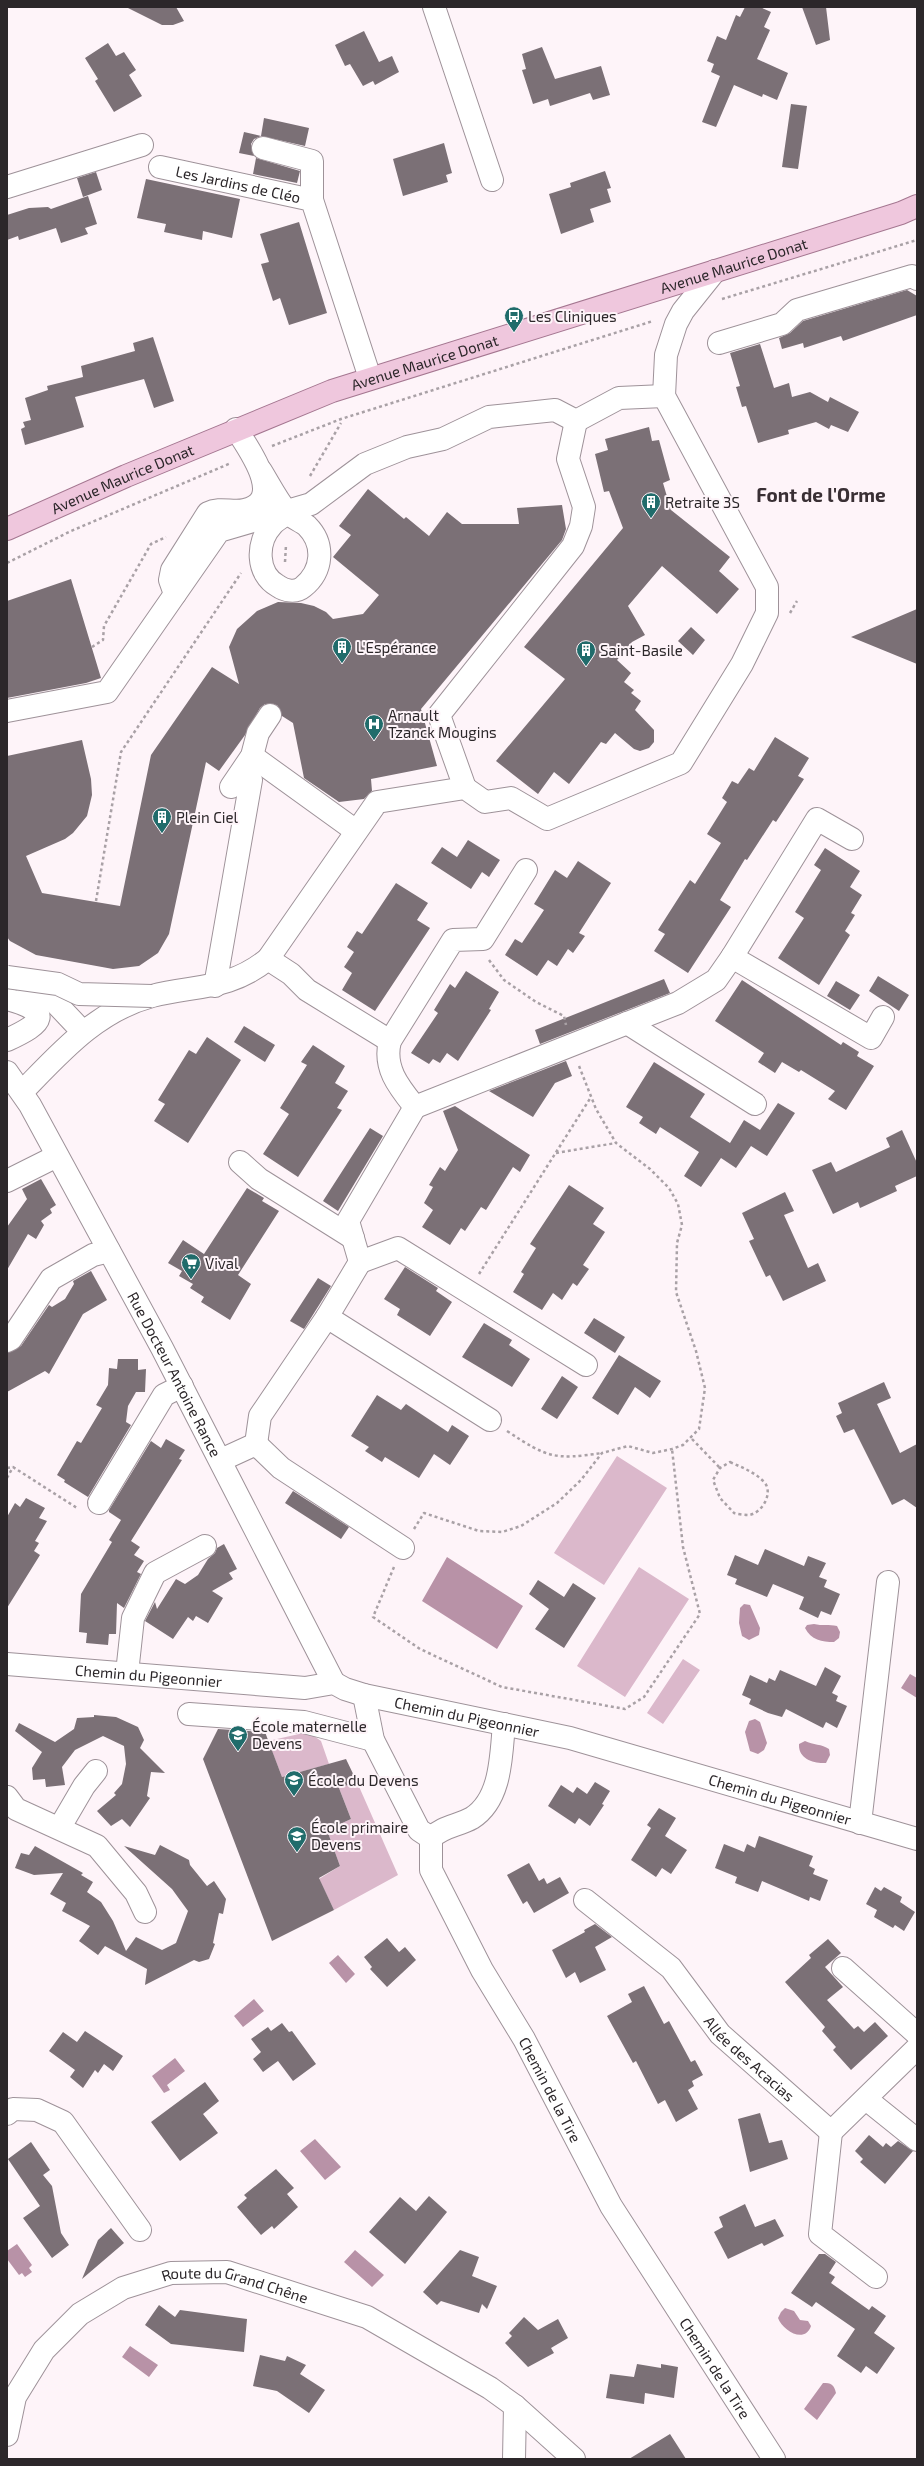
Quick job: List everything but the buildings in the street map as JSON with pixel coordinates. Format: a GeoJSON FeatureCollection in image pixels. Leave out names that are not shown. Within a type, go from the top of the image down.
{"type":"FeatureCollection","features":[{"type":"Feature","properties":{"kind":"main road","name":"Avenue Maurice Donat"},"geometry":{"type":"LineString","coordinates":[[7,530],[236,429],[299,403],[370,378],[715,271],[912,212]]}},
{"type":"Feature","properties":{"kind":"street"},"geometry":{"type":"LineString","coordinates":[[434,7],[492,180]]}},
{"type":"Feature","properties":{"kind":"street"},"geometry":{"type":"LineString","coordinates":[[7,187],[142,144]]}},
{"type":"Feature","properties":{"kind":"street"},"geometry":{"type":"LineString","coordinates":[[263,148],[312,161],[312,200]]}},
{"type":"Feature","properties":{"kind":"street","name":"Les Jardins de Cléo"},"geometry":{"type":"LineString","coordinates":[[160,168],[312,200],[370,378]]}},
{"type":"Feature","properties":{"kind":"street"},"geometry":{"type":"LineString","coordinates":[[664,396],[619,398],[576,421],[568,458],[584,507],[581,526],[573,546],[439,715],[465,788],[486,802],[511,798],[547,819],[681,763],[742,664],[767,612],[767,587],[664,396],[666,355],[676,324],[715,271]]}},
{"type":"Feature","properties":{"kind":"street"},"geometry":{"type":"LineString","coordinates":[[719,343],[782,324],[797,310],[912,276],[917,279]]}},
{"type":"Feature","properties":{"kind":"street"},"geometry":{"type":"LineString","coordinates":[[7,711],[107,692],[219,531],[288,513],[311,504],[365,464],[407,447],[443,439],[489,417],[555,410],[576,421]]}},
{"type":"Feature","properties":{"kind":"street"},"geometry":{"type":"LineString","coordinates":[[175,594],[170,580],[172,570],[208,513],[214,510],[244,510],[257,504],[263,489],[264,479],[236,429]]}},
{"type":"Feature","properties":{"kind":"street"},"geometry":{"type":"LineString","coordinates":[[260,471],[288,513],[308,528],[318,542],[320,561],[316,573],[302,589],[294,591],[284,590],[274,584],[262,567],[263,541],[272,524],[288,513]]}},
{"type":"Feature","properties":{"kind":"street"},"geometry":{"type":"LineString","coordinates":[[231,787],[252,756],[258,733],[270,715]]}},
{"type":"Feature","properties":{"kind":"street"},"geometry":{"type":"LineString","coordinates":[[252,756],[356,831]]}},
{"type":"Feature","properties":{"kind":"street"},"geometry":{"type":"LineString","coordinates":[[215,986],[251,780]]}},
{"type":"Feature","properties":{"kind":"street"},"geometry":{"type":"LineString","coordinates":[[7,977],[58,984],[79,994],[152,996],[215,986],[253,971],[268,959],[377,802],[465,788]]}},
{"type":"Feature","properties":{"kind":"street"},"geometry":{"type":"LineString","coordinates":[[360,1262],[348,1220],[415,1107],[678,1003],[716,980],[732,957],[817,819],[852,840]]}},
{"type":"Feature","properties":{"kind":"street"},"geometry":{"type":"LineString","coordinates":[[415,1107],[394,1080],[387,1053],[390,1041],[453,940],[483,939],[526,870]]}},
{"type":"Feature","properties":{"kind":"street"},"geometry":{"type":"LineString","coordinates":[[732,957],[871,1038],[883,1017]]}},
{"type":"Feature","properties":{"kind":"street"},"geometry":{"type":"LineString","coordinates":[[268,959],[292,974],[307,990],[390,1041]]}},
{"type":"Feature","properties":{"kind":"street"},"geometry":{"type":"LineString","coordinates":[[7,972],[48,995],[82,1031]]}},
{"type":"Feature","properties":{"kind":"street"},"geometry":{"type":"LineString","coordinates":[[22,1092],[82,1031],[108,1015],[152,996]]}},
{"type":"Feature","properties":{"kind":"street"},"geometry":{"type":"LineString","coordinates":[[7,999],[30,1006],[38,1015],[35,1025],[31,1029],[7,1040]]}},
{"type":"Feature","properties":{"kind":"street"},"geometry":{"type":"LineString","coordinates":[[627,1023],[755,1104]]}},
{"type":"Feature","properties":{"kind":"street","name":"Rue Docteur Antoine Rance"},"geometry":{"type":"LineString","coordinates":[[7,1072],[22,1092],[182,1386],[334,1683]]}},
{"type":"Feature","properties":{"kind":"street"},"geometry":{"type":"LineString","coordinates":[[7,1181],[57,1156]]}},
{"type":"Feature","properties":{"kind":"street"},"geometry":{"type":"LineString","coordinates":[[240,1162],[258,1180],[353,1238]]}},
{"type":"Feature","properties":{"kind":"street"},"geometry":{"type":"LineString","coordinates":[[256,1444],[260,1416],[327,1317],[360,1262],[398,1248],[586,1365]]}},
{"type":"Feature","properties":{"kind":"street"},"geometry":{"type":"LineString","coordinates":[[7,1341],[11,1339],[51,1279],[93,1254],[109,1251]]}},
{"type":"Feature","properties":{"kind":"street"},"geometry":{"type":"LineString","coordinates":[[327,1317],[490,1420]]}},
{"type":"Feature","properties":{"kind":"street"},"geometry":{"type":"LineString","coordinates":[[99,1503],[164,1395],[182,1386]]}},
{"type":"Feature","properties":{"kind":"street"},"geometry":{"type":"LineString","coordinates":[[221,1460],[256,1444]]}},
{"type":"Feature","properties":{"kind":"street"},"geometry":{"type":"LineString","coordinates":[[256,1444],[281,1468],[403,1548]]}},
{"type":"Feature","properties":{"kind":"street"},"geometry":{"type":"LineString","coordinates":[[127,1672],[133,1618],[155,1573],[205,1546]]}},
{"type":"Feature","properties":{"kind":"street"},"geometry":{"type":"LineString","coordinates":[[860,1823],[888,1582]]}},
{"type":"Feature","properties":{"kind":"street","name":"Chemin du Pigeonnier"},"geometry":{"type":"LineString","coordinates":[[7,1664],[127,1672],[306,1688],[334,1683],[344,1689],[364,1695],[570,1738],[860,1823],[917,1838]]}},
{"type":"Feature","properties":{"kind":"street"},"geometry":{"type":"LineString","coordinates":[[364,1695],[374,1740],[419,1830],[431,1838],[439,1830],[473,1818],[490,1800],[501,1762],[504,1724]]}},
{"type":"Feature","properties":{"kind":"street"},"geometry":{"type":"LineString","coordinates":[[189,1714],[304,1722],[374,1740]]}},
{"type":"Feature","properties":{"kind":"street"},"geometry":{"type":"LineString","coordinates":[[60,1827],[84,1786],[96,1771]]}},
{"type":"Feature","properties":{"kind":"street"},"geometry":{"type":"LineString","coordinates":[[7,1797],[16,1809],[60,1827],[97,1846],[136,1893],[145,1912]]}},
{"type":"Feature","properties":{"kind":"street","name":"Chemin de la Tire"},"geometry":{"type":"LineString","coordinates":[[431,1838],[431,1870],[482,1970],[524,2039],[611,2206],[774,2459]]}},
{"type":"Feature","properties":{"kind":"street","name":"Allée des Acacias"},"geometry":{"type":"LineString","coordinates":[[585,1900],[671,1968],[720,2034],[831,2132]]}},
{"type":"Feature","properties":{"kind":"street"},"geometry":{"type":"LineString","coordinates":[[843,1968],[917,2034]]}},
{"type":"Feature","properties":{"kind":"street"},"geometry":{"type":"LineString","coordinates":[[876,2277],[820,2234],[831,2132],[917,2048]]}},
{"type":"Feature","properties":{"kind":"street"},"geometry":{"type":"LineString","coordinates":[[866,2099],[917,2140]]}},
{"type":"Feature","properties":{"kind":"street"},"geometry":{"type":"LineString","coordinates":[[7,2114],[13,2110],[37,2110],[63,2122],[140,2230]]}},
{"type":"Feature","properties":{"kind":"street","name":"Route du Grand Chêne"},"geometry":{"type":"LineString","coordinates":[[7,2435],[15,2397],[44,2350],[80,2314],[123,2288],[171,2273],[227,2272],[367,2317],[490,2388],[515,2406],[574,2459]]}},
{"type":"Feature","properties":{"kind":"street"},"geometry":{"type":"LineString","coordinates":[[514,2459],[515,2406]]}},
{"type":"Feature","properties":{"kind":"path"},"geometry":{"type":"LineString","coordinates":[[717,300],[917,240]]}},
{"type":"Feature","properties":{"kind":"path"},"geometry":{"type":"LineString","coordinates":[[265,449],[341,419],[661,319]]}},
{"type":"Feature","properties":{"kind":"path"},"geometry":{"type":"LineString","coordinates":[[7,563],[71,531],[234,462]]}},
{"type":"Feature","properties":{"kind":"path"},"geometry":{"type":"LineString","coordinates":[[92,647],[103,640],[104,626],[151,544],[188,525],[200,525]]}},
{"type":"Feature","properties":{"kind":"path"},"geometry":{"type":"LineString","coordinates":[[96,901],[121,752],[263,541]]}},
{"type":"Feature","properties":{"kind":"path"},"geometry":{"type":"LineString","coordinates":[[472,939],[504,980],[536,1002],[564,1016],[570,1046],[591,1096],[616,1143],[650,1169],[669,1188],[678,1204],[682,1225],[677,1242],[676,1292],[696,1351],[705,1388],[700,1429],[692,1439],[672,1449],[653,1453],[628,1446],[602,1453],[558,1457],[538,1452],[490,1420]]}},
{"type":"Feature","properties":{"kind":"path"},"geometry":{"type":"LineString","coordinates":[[468,1291],[591,1096]]}},
{"type":"Feature","properties":{"kind":"path"},"geometry":{"type":"LineString","coordinates":[[556,1153],[616,1143]]}},
{"type":"Feature","properties":{"kind":"path"},"geometry":{"type":"LineString","coordinates":[[692,1439],[720,1468]]}},
{"type":"Feature","properties":{"kind":"path"},"geometry":{"type":"LineString","coordinates":[[602,1453],[581,1480],[557,1503],[521,1526],[502,1532],[479,1532],[424,1512],[403,1548],[373,1617],[420,1649],[502,1687],[625,1709],[644,1697],[700,1614],[683,1547],[672,1449]]}},
{"type":"Feature","properties":{"kind":"path"},"geometry":{"type":"LineString","coordinates":[[730,1462],[753,1472],[766,1485],[768,1498],[760,1510],[750,1515],[734,1513],[720,1498],[713,1480],[720,1468],[730,1462]]}},
{"type":"Feature","properties":{"kind":"path"},"geometry":{"type":"LineString","coordinates":[[7,1478],[13,1467]]}},
{"type":"Feature","properties":{"kind":"path"},"geometry":{"type":"LineString","coordinates":[[7,1468],[13,1467],[91,1517],[99,1503]]}},
{"type":"Feature","properties":{"kind":"shaded area"},"geometry":{"type":"Polygon","coordinates":[[[617,1456],[667,1488],[604,1585],[554,1553],[617,1456]]]}},
{"type":"Feature","properties":{"kind":"shaded area"},"geometry":{"type":"Polygon","coordinates":[[[447,1557],[523,1606],[497,1649],[422,1601],[447,1557]]]}},
{"type":"Feature","properties":{"kind":"shaded area"},"geometry":{"type":"Polygon","coordinates":[[[639,1567],[689,1599],[625,1697],[577,1666],[639,1567]]]}},
{"type":"Feature","properties":{"kind":"shaded area"},"geometry":{"type":"Polygon","coordinates":[[[744,1604],[750,1605],[760,1628],[759,1635],[749,1640],[742,1636],[739,1623],[740,1608],[744,1604]]]}},
{"type":"Feature","properties":{"kind":"shaded area"},"geometry":{"type":"Polygon","coordinates":[[[814,1624],[837,1626],[840,1632],[839,1638],[834,1642],[817,1640],[807,1632],[805,1628],[807,1625],[814,1624]]]}},
{"type":"Feature","properties":{"kind":"shaded area"},"geometry":{"type":"Polygon","coordinates":[[[683,1659],[700,1670],[663,1724],[647,1713],[683,1659]]]}},
{"type":"Feature","properties":{"kind":"shaded area"},"geometry":{"type":"Polygon","coordinates":[[[910,1674],[917,1678],[917,1698],[901,1688],[910,1674]]]}},
{"type":"Feature","properties":{"kind":"shaded area"},"geometry":{"type":"Polygon","coordinates":[[[755,1719],[760,1722],[767,1743],[764,1750],[758,1754],[750,1751],[745,1732],[749,1721],[755,1719]]]}},
{"type":"Feature","properties":{"kind":"shaded area"},"geometry":{"type":"Polygon","coordinates":[[[308,1732],[321,1741],[329,1764],[282,1777],[268,1741],[308,1732]]]}},
{"type":"Feature","properties":{"kind":"shaded area"},"geometry":{"type":"Polygon","coordinates":[[[805,1741],[829,1749],[830,1755],[826,1763],[817,1763],[804,1757],[799,1749],[799,1744],[805,1741]]]}},
{"type":"Feature","properties":{"kind":"shaded area"},"geometry":{"type":"Polygon","coordinates":[[[357,1782],[398,1875],[334,1910],[319,1879],[340,1866],[327,1830],[351,1819],[339,1788],[357,1782]]]}},
{"type":"Feature","properties":{"kind":"shaded area"},"geometry":{"type":"Polygon","coordinates":[[[338,1955],[355,1974],[346,1983],[329,1963],[338,1955]]]}},
{"type":"Feature","properties":{"kind":"shaded area"},"geometry":{"type":"Polygon","coordinates":[[[254,1999],[264,2011],[243,2027],[234,2016],[254,1999]]]}},
{"type":"Feature","properties":{"kind":"shaded area"},"geometry":{"type":"Polygon","coordinates":[[[175,2058],[185,2071],[167,2085],[170,2090],[164,2093],[152,2076],[175,2058]]]}},
{"type":"Feature","properties":{"kind":"shaded area"},"geometry":{"type":"Polygon","coordinates":[[[315,2139],[341,2167],[325,2180],[300,2151],[315,2139]]]}},
{"type":"Feature","properties":{"kind":"shaded area"},"geometry":{"type":"Polygon","coordinates":[[[17,2244],[32,2265],[29,2268],[32,2272],[25,2277],[22,2273],[19,2275],[7,2259],[7,2251],[17,2244]]]}},
{"type":"Feature","properties":{"kind":"shaded area"},"geometry":{"type":"Polygon","coordinates":[[[355,2250],[384,2275],[372,2287],[344,2262],[355,2250]]]}},
{"type":"Feature","properties":{"kind":"shaded area"},"geometry":{"type":"Polygon","coordinates":[[[785,2308],[794,2311],[800,2320],[808,2321],[811,2326],[808,2331],[799,2335],[794,2334],[784,2327],[778,2318],[785,2308]]]}},
{"type":"Feature","properties":{"kind":"shaded area"},"geometry":{"type":"Polygon","coordinates":[[[130,2346],[158,2365],[149,2377],[122,2357],[130,2346]]]}},
{"type":"Feature","properties":{"kind":"shaded area"},"geometry":{"type":"Polygon","coordinates":[[[823,2383],[832,2385],[836,2393],[817,2420],[804,2409],[823,2383]]]}},
{"type":"Feature","properties":{"kind":"place","name":"Les Cliniques"},"geometry":{"type":"Point","coordinates":[514,333]}},
{"type":"Feature","properties":{"kind":"place","name":"Retraite 3S"},"geometry":{"type":"Point","coordinates":[651,519]}},
{"type":"Feature","properties":{"kind":"place","name":"L'Espérance"},"geometry":{"type":"Point","coordinates":[342,664]}},
{"type":"Feature","properties":{"kind":"place","name":"Saint-Basile"},"geometry":{"type":"Point","coordinates":[586,667]}},
{"type":"Feature","properties":{"kind":"place","name":"Arnault Tzanck Mougins"},"geometry":{"type":"Point","coordinates":[374,741]}},
{"type":"Feature","properties":{"kind":"place","name":"Plein Ciel"},"geometry":{"type":"Point","coordinates":[162,834]}},
{"type":"Feature","properties":{"kind":"place","name":"Vival"},"geometry":{"type":"Point","coordinates":[191,1280]}},
{"type":"Feature","properties":{"kind":"place","name":"École maternelle Devens"},"geometry":{"type":"Point","coordinates":[238,1752]}},
{"type":"Feature","properties":{"kind":"place","name":"École du Devens"},"geometry":{"type":"Point","coordinates":[294,1797]}},
{"type":"Feature","properties":{"kind":"place","name":"École primaire Devens"},"geometry":{"type":"Point","coordinates":[297,1853]}},
{"type":"Feature","properties":{"kind":"district","name":"Font de l'Orme"},"geometry":{"type":"Point","coordinates":[821,494]}}]}
